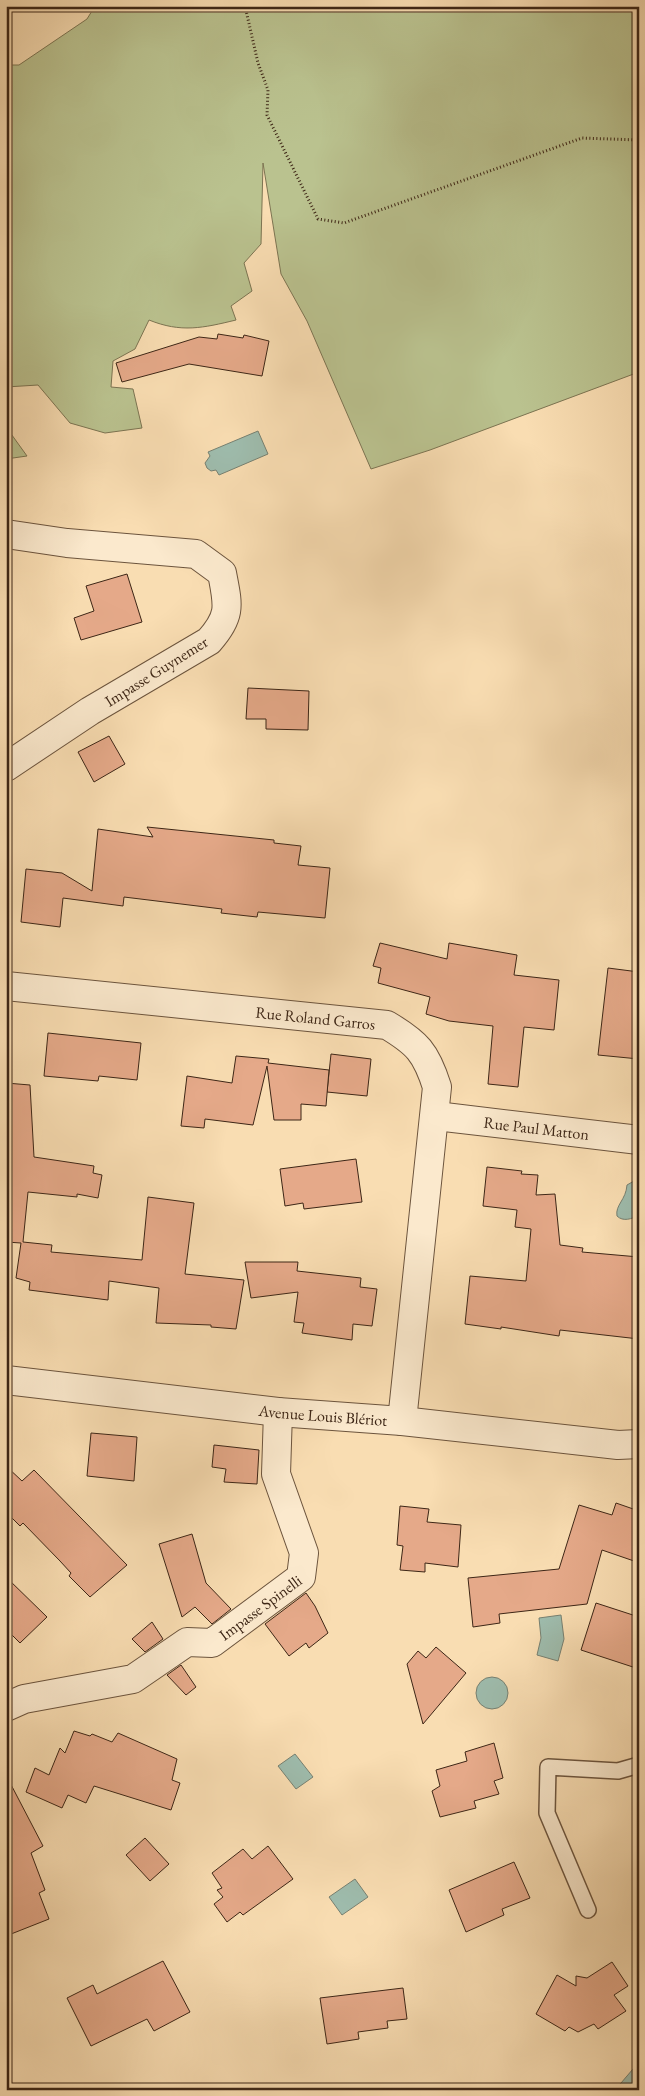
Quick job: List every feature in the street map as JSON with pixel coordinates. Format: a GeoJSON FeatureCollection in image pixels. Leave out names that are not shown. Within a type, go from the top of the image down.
{"type":"FeatureCollection","features":[{"type":"Feature","properties":{"kind":"street","name":"Impasse Guynemer"},"geometry":{"type":"LineString","coordinates":[[6,534],[67,543],[196,554],[222,573],[227,601],[223,624],[209,640],[90,711],[6,767]]}},
{"type":"Feature","properties":{"kind":"street","name":"Rue Roland Garros"},"geometry":{"type":"LineString","coordinates":[[6,986],[386,1025],[413,1040],[430,1065],[437,1086],[436,1116],[402,1421]]}},
{"type":"Feature","properties":{"kind":"street","name":"Rue Paul Matton"},"geometry":{"type":"LineString","coordinates":[[436,1116],[639,1140]]}},
{"type":"Feature","properties":{"kind":"street","name":"Avenue Louis Blériot"},"geometry":{"type":"LineString","coordinates":[[6,1380],[278,1412],[402,1421],[618,1444],[639,1444]]}},
{"type":"Feature","properties":{"kind":"street","name":"Impasse Spinelli"},"geometry":{"type":"LineString","coordinates":[[6,1707],[24,1699],[133,1679],[187,1642],[212,1644],[300,1577],[304,1554],[276,1474],[278,1412]]}},
{"type":"Feature","properties":{"kind":"lane"},"geometry":{"type":"LineString","coordinates":[[588,1910],[547,1814],[548,1767],[618,1771],[639,1765]]}},
{"type":"Feature","properties":{"kind":"path"},"geometry":{"type":"LineString","coordinates":[[245,6],[258,63],[268,90],[267,116],[318,219],[344,223],[582,138],[639,140]]}},
{"type":"Feature","properties":{"kind":"green space"},"geometry":{"type":"Polygon","coordinates":[[[95,6],[639,6],[639,372],[430,450],[371,469],[307,321],[281,274],[263,163],[261,244],[244,263],[252,291],[231,306],[236,320],[202,327],[182,328],[171,327],[149,320],[135,349],[113,361],[111,387],[133,389],[142,428],[105,433],[70,423],[38,385],[6,387],[6,65],[19,65],[87,19],[95,6]]]}},
{"type":"Feature","properties":{"kind":"green space"},"geometry":{"type":"Polygon","coordinates":[[[6,431],[9,431],[27,456],[6,459],[6,431]]]}},
{"type":"Feature","properties":{"kind":"shaded area"},"geometry":{"type":"Polygon","coordinates":[[[258,431],[268,454],[219,475],[216,470],[211,471],[207,468],[205,463],[210,456],[208,452],[258,431]]]}},
{"type":"Feature","properties":{"kind":"shaded area"},"geometry":{"type":"Polygon","coordinates":[[[634,1181],[639,1182],[639,1215],[631,1219],[619,1218],[617,1212],[625,1195],[627,1185],[634,1181]]]}},
{"type":"Feature","properties":{"kind":"shaded area"},"geometry":{"type":"Polygon","coordinates":[[[561,1615],[564,1639],[558,1661],[537,1655],[541,1638],[539,1618],[561,1615]]]}},
{"type":"Feature","properties":{"kind":"shaded area"},"geometry":{"type":"Polygon","coordinates":[[[492,1677],[498,1678],[503,1682],[507,1687],[507,1699],[503,1704],[498,1708],[492,1709],[486,1708],[481,1704],[477,1699],[476,1693],[477,1687],[481,1682],[486,1678],[492,1677]]]}},
{"type":"Feature","properties":{"kind":"shaded area"},"geometry":{"type":"Polygon","coordinates":[[[295,1754],[313,1777],[296,1789],[278,1766],[295,1754]]]}},
{"type":"Feature","properties":{"kind":"shaded area"},"geometry":{"type":"Polygon","coordinates":[[[355,1879],[368,1897],[342,1915],[329,1897],[355,1879]]]}},
{"type":"Feature","properties":{"kind":"shaded area"},"geometry":{"type":"Polygon","coordinates":[[[639,2062],[639,2090],[615,2090],[639,2062]]]}},
{"type":"Feature","properties":{"kind":"building"},"geometry":{"type":"Polygon","coordinates":[[[218,334],[243,338],[244,335],[269,341],[262,376],[189,364],[122,382],[116,363],[199,337],[217,339],[218,334]]]}},
{"type":"Feature","properties":{"kind":"building"},"geometry":{"type":"Polygon","coordinates":[[[127,574],[142,622],[81,640],[74,618],[94,611],[86,586],[127,574]]]}},
{"type":"Feature","properties":{"kind":"building"},"geometry":{"type":"Polygon","coordinates":[[[248,688],[309,691],[308,730],[266,729],[266,719],[246,719],[248,688]]]}},
{"type":"Feature","properties":{"kind":"building"},"geometry":{"type":"Polygon","coordinates":[[[109,736],[125,764],[94,782],[78,752],[109,736]]]}},
{"type":"Feature","properties":{"kind":"building"},"geometry":{"type":"Polygon","coordinates":[[[147,827],[274,840],[274,843],[301,846],[298,865],[330,868],[325,918],[258,912],[257,917],[221,913],[222,909],[124,897],[123,906],[63,898],[60,927],[21,922],[26,869],[62,873],[92,891],[98,829],[153,837],[147,827]]]}},
{"type":"Feature","properties":{"kind":"building"},"geometry":{"type":"Polygon","coordinates":[[[380,943],[447,959],[449,943],[517,955],[514,975],[559,980],[554,1030],[524,1027],[518,1087],[488,1084],[493,1026],[449,1021],[426,1014],[430,997],[378,983],[381,968],[373,966],[380,943]]]}},
{"type":"Feature","properties":{"kind":"building"},"geometry":{"type":"Polygon","coordinates":[[[608,968],[639,972],[639,1059],[598,1055],[608,968]]]}},
{"type":"Feature","properties":{"kind":"building"},"geometry":{"type":"Polygon","coordinates":[[[48,1033],[141,1043],[137,1080],[99,1076],[98,1081],[44,1076],[48,1033]]]}},
{"type":"Feature","properties":{"kind":"building"},"geometry":{"type":"Polygon","coordinates":[[[331,1054],[371,1059],[367,1096],[327,1092],[331,1054]]]}},
{"type":"Feature","properties":{"kind":"building"},"geometry":{"type":"Polygon","coordinates":[[[236,1056],[269,1059],[268,1063],[329,1070],[326,1106],[301,1104],[301,1120],[274,1120],[267,1066],[253,1125],[205,1119],[204,1128],[181,1126],[187,1076],[232,1083],[236,1056]]]}},
{"type":"Feature","properties":{"kind":"building"},"geometry":{"type":"Polygon","coordinates":[[[6,1083],[30,1085],[34,1157],[94,1166],[93,1173],[102,1175],[98,1198],[77,1194],[77,1197],[28,1192],[23,1242],[52,1245],[51,1252],[142,1260],[148,1197],[194,1203],[185,1274],[244,1280],[236,1329],[211,1327],[211,1325],[156,1323],[159,1288],[109,1281],[108,1300],[29,1290],[30,1282],[16,1278],[21,1243],[6,1242],[6,1083]]]}},
{"type":"Feature","properties":{"kind":"building"},"geometry":{"type":"Polygon","coordinates":[[[356,1159],[362,1202],[304,1209],[303,1203],[285,1206],[280,1169],[356,1159]]]}},
{"type":"Feature","properties":{"kind":"building"},"geometry":{"type":"Polygon","coordinates":[[[487,1167],[522,1171],[521,1174],[538,1175],[536,1195],[555,1194],[560,1245],[583,1248],[582,1252],[639,1257],[639,1339],[560,1330],[559,1336],[501,1327],[501,1329],[465,1324],[470,1276],[526,1281],[531,1229],[515,1227],[517,1210],[483,1206],[487,1167]]]}},
{"type":"Feature","properties":{"kind":"building"},"geometry":{"type":"Polygon","coordinates":[[[245,1262],[298,1262],[297,1271],[361,1278],[360,1287],[377,1289],[372,1326],[353,1324],[352,1340],[302,1333],[304,1323],[294,1322],[298,1292],[251,1298],[245,1262]]]}},
{"type":"Feature","properties":{"kind":"building"},"geometry":{"type":"Polygon","coordinates":[[[91,1433],[137,1437],[134,1481],[87,1476],[91,1433]]]}},
{"type":"Feature","properties":{"kind":"building"},"geometry":{"type":"Polygon","coordinates":[[[214,1445],[259,1450],[257,1484],[224,1482],[226,1469],[212,1467],[214,1445]]]}},
{"type":"Feature","properties":{"kind":"building"},"geometry":{"type":"Polygon","coordinates":[[[6,1466],[22,1481],[34,1470],[127,1565],[90,1597],[69,1576],[71,1573],[23,1523],[20,1526],[6,1512],[6,1466]]]}},
{"type":"Feature","properties":{"kind":"building"},"geometry":{"type":"Polygon","coordinates":[[[616,1503],[639,1511],[639,1544],[634,1561],[602,1550],[587,1604],[499,1614],[500,1623],[473,1627],[468,1578],[559,1569],[579,1505],[612,1515],[616,1503]]]}},
{"type":"Feature","properties":{"kind":"building"},"geometry":{"type":"Polygon","coordinates":[[[400,1506],[429,1509],[427,1522],[461,1525],[458,1567],[425,1563],[425,1572],[400,1570],[403,1546],[397,1545],[400,1506]]]}},
{"type":"Feature","properties":{"kind":"building"},"geometry":{"type":"Polygon","coordinates":[[[192,1534],[206,1583],[231,1609],[212,1624],[195,1607],[182,1617],[159,1544],[192,1534]]]}},
{"type":"Feature","properties":{"kind":"building"},"geometry":{"type":"Polygon","coordinates":[[[6,1577],[47,1617],[20,1643],[6,1629],[6,1577]]]}},
{"type":"Feature","properties":{"kind":"building"},"geometry":{"type":"Polygon","coordinates":[[[306,1593],[315,1606],[328,1633],[309,1648],[306,1643],[289,1656],[265,1624],[306,1593]]]}},
{"type":"Feature","properties":{"kind":"building"},"geometry":{"type":"Polygon","coordinates":[[[596,1603],[639,1617],[639,1669],[581,1650],[596,1603]]]}},
{"type":"Feature","properties":{"kind":"building"},"geometry":{"type":"Polygon","coordinates":[[[152,1622],[163,1639],[145,1652],[132,1639],[152,1622]]]}},
{"type":"Feature","properties":{"kind":"building"},"geometry":{"type":"Polygon","coordinates":[[[436,1647],[466,1673],[423,1724],[407,1664],[418,1651],[426,1658],[436,1647]]]}},
{"type":"Feature","properties":{"kind":"building"},"geometry":{"type":"Polygon","coordinates":[[[181,1665],[196,1687],[186,1695],[167,1675],[181,1665]]]}},
{"type":"Feature","properties":{"kind":"building"},"geometry":{"type":"Polygon","coordinates":[[[74,1731],[90,1736],[92,1734],[112,1742],[118,1733],[177,1759],[172,1780],[180,1783],[171,1810],[94,1786],[86,1803],[68,1795],[62,1808],[26,1792],[35,1768],[49,1775],[60,1748],[65,1753],[74,1731]]]}},
{"type":"Feature","properties":{"kind":"building"},"geometry":{"type":"Polygon","coordinates":[[[494,1743],[503,1778],[494,1781],[499,1794],[474,1801],[476,1808],[440,1817],[432,1791],[440,1786],[436,1770],[467,1761],[465,1752],[494,1743]]]}},
{"type":"Feature","properties":{"kind":"building"},"geometry":{"type":"Polygon","coordinates":[[[6,1775],[43,1846],[31,1853],[45,1890],[39,1893],[49,1919],[6,1936],[6,1775]]]}},
{"type":"Feature","properties":{"kind":"building"},"geometry":{"type":"Polygon","coordinates":[[[145,1838],[169,1864],[150,1881],[126,1855],[145,1838]]]}},
{"type":"Feature","properties":{"kind":"building"},"geometry":{"type":"Polygon","coordinates":[[[268,1846],[293,1879],[243,1915],[240,1912],[227,1922],[214,1904],[223,1897],[217,1890],[222,1888],[212,1873],[243,1849],[252,1859],[268,1846]]]}},
{"type":"Feature","properties":{"kind":"building"},"geometry":{"type":"Polygon","coordinates":[[[514,1862],[530,1898],[502,1909],[504,1915],[466,1932],[449,1890],[514,1862]]]}},
{"type":"Feature","properties":{"kind":"building"},"geometry":{"type":"Polygon","coordinates":[[[163,1961],[190,2012],[154,2031],[147,2019],[91,2046],[67,1998],[93,1985],[97,1994],[163,1961]]]}},
{"type":"Feature","properties":{"kind":"building"},"geometry":{"type":"Polygon","coordinates":[[[612,1962],[628,1986],[614,1995],[626,2011],[598,2029],[594,2024],[578,2032],[569,2027],[565,2031],[536,2014],[557,1975],[576,1986],[576,1976],[587,1978],[612,1962]]]}},
{"type":"Feature","properties":{"kind":"building"},"geometry":{"type":"Polygon","coordinates":[[[403,1988],[407,2019],[387,2021],[388,2028],[358,2032],[359,2039],[327,2044],[320,1998],[403,1988]]]}}]}
